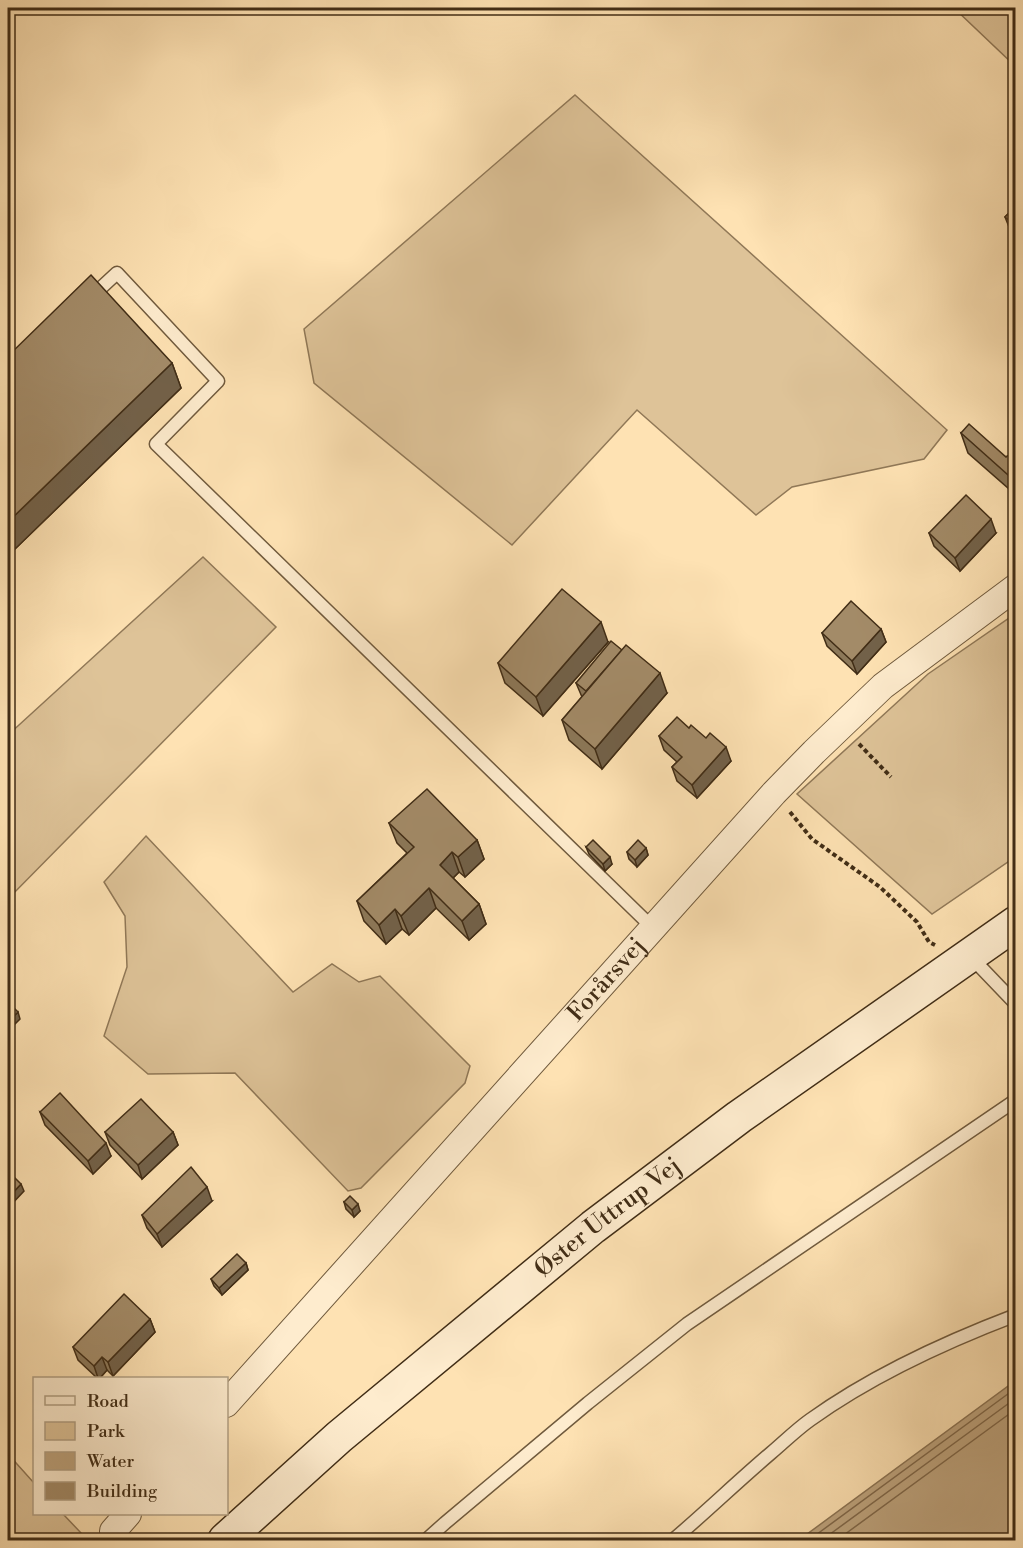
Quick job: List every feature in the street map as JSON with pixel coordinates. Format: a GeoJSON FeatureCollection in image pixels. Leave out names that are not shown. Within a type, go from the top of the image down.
{"type":"FeatureCollection","features":[{"type":"Feature","properties":{"kind":"street","name":"Forårsvej"},"geometry":{"type":"LineString","coordinates":[[228,1402],[774,793],[884,686],[1016,587]]}},
{"type":"Feature","properties":{"kind":"street","name":"Øster Uttrup Vej"},"geometry":{"type":"LineString","coordinates":[[225,1540],[339,1437],[593,1227],[739,1118],[1016,923]]}},
{"type":"Feature","properties":{"kind":"lane"},"geometry":{"type":"LineString","coordinates":[[83,305],[117,273],[218,381],[156,444],[653,928]]}},
{"type":"Feature","properties":{"kind":"lane"},"geometry":{"type":"LineString","coordinates":[[970,955],[1016,1004]]}},
{"type":"Feature","properties":{"kind":"lane"},"geometry":{"type":"LineString","coordinates":[[426,1540],[588,1403],[687,1324],[1016,1100]]}},
{"type":"Feature","properties":{"kind":"lane"},"geometry":{"type":"LineString","coordinates":[[673,1540],[748,1472],[808,1422],[853,1391],[953,1341],[1016,1315]]}},
{"type":"Feature","properties":{"kind":"path"},"geometry":{"type":"LineString","coordinates":[[841,726],[891,777]]}},
{"type":"Feature","properties":{"kind":"path"},"geometry":{"type":"LineString","coordinates":[[774,793],[812,839],[880,886],[917,922],[929,942],[941,948],[970,955]]}},
{"type":"Feature","properties":{"kind":"green space"},"geometry":{"type":"Polygon","coordinates":[[[954,8],[1015,8],[1015,66],[954,8]]]}},
{"type":"Feature","properties":{"kind":"green space"},"geometry":{"type":"Polygon","coordinates":[[[575,95],[947,430],[924,459],[792,487],[756,515],[637,410],[512,545],[314,383],[304,329],[575,95]]]}},
{"type":"Feature","properties":{"kind":"green space"},"geometry":{"type":"Polygon","coordinates":[[[203,557],[276,627],[8,899],[8,735],[203,557]]]}},
{"type":"Feature","properties":{"kind":"green space"},"geometry":{"type":"Polygon","coordinates":[[[1015,614],[1015,857],[932,914],[797,794],[928,674],[1015,614]]]}},
{"type":"Feature","properties":{"kind":"green space"},"geometry":{"type":"Polygon","coordinates":[[[146,836],[293,992],[332,964],[359,982],[380,976],[470,1066],[465,1083],[361,1188],[348,1191],[235,1073],[148,1074],[104,1036],[127,967],[125,916],[104,882],[146,836]]]}},
{"type":"Feature","properties":{"kind":"green space"},"geometry":{"type":"Polygon","coordinates":[[[8,1454],[33,1482],[33,1515],[64,1515],[82,1534],[72,1540],[8,1540],[8,1454]]]}},
{"type":"Feature","properties":{"kind":"water"},"geometry":{"type":"Polygon","coordinates":[[[1015,1381],[1015,1540],[799,1540],[1015,1381]]]}},
{"type":"Feature","properties":{"kind":"building"},"geometry":{"type":"Polygon","coordinates":[[[1016,206],[1016,226],[1005,217],[1016,206]]]}},
{"type":"Feature","properties":{"kind":"building"},"geometry":{"type":"Polygon","coordinates":[[[91,275],[172,363],[8,522],[8,356],[91,275]]]}},
{"type":"Feature","properties":{"kind":"building"},"geometry":{"type":"Polygon","coordinates":[[[969,424],[1006,457],[1016,451],[1016,482],[961,433],[969,424]]]}},
{"type":"Feature","properties":{"kind":"building"},"geometry":{"type":"Polygon","coordinates":[[[966,495],[991,519],[955,558],[929,533],[966,495]]]}},
{"type":"Feature","properties":{"kind":"building"},"geometry":{"type":"Polygon","coordinates":[[[562,589],[601,622],[536,697],[498,663],[562,589]]]}},
{"type":"Feature","properties":{"kind":"building"},"geometry":{"type":"Polygon","coordinates":[[[851,601],[881,629],[852,661],[822,633],[851,601]]]}},
{"type":"Feature","properties":{"kind":"building"},"geometry":{"type":"Polygon","coordinates":[[[611,641],[622,650],[586,691],[576,683],[611,641]]]}},
{"type":"Feature","properties":{"kind":"building"},"geometry":{"type":"Polygon","coordinates":[[[626,645],[660,673],[595,749],[562,720],[626,645]]]}},
{"type":"Feature","properties":{"kind":"building"},"geometry":{"type":"Polygon","coordinates":[[[677,717],[689,728],[691,725],[706,738],[710,733],[726,747],[692,785],[672,767],[682,757],[659,736],[677,717]]]}},
{"type":"Feature","properties":{"kind":"building"},"geometry":{"type":"Polygon","coordinates":[[[427,789],[477,840],[458,857],[452,852],[440,865],[479,904],[462,921],[429,888],[401,916],[395,909],[379,925],[357,901],[414,847],[389,823],[427,789]]]}},
{"type":"Feature","properties":{"kind":"building"},"geometry":{"type":"Polygon","coordinates":[[[593,840],[610,857],[603,864],[586,847],[593,840]]]}},
{"type":"Feature","properties":{"kind":"building"},"geometry":{"type":"Polygon","coordinates":[[[638,840],[646,848],[635,860],[627,852],[638,840]]]}},
{"type":"Feature","properties":{"kind":"building"},"geometry":{"type":"Polygon","coordinates":[[[11,1005],[18,1012],[8,1022],[8,1009],[11,1005]]]}},
{"type":"Feature","properties":{"kind":"building"},"geometry":{"type":"Polygon","coordinates":[[[60,1093],[106,1143],[88,1161],[40,1112],[60,1093]]]}},
{"type":"Feature","properties":{"kind":"building"},"geometry":{"type":"Polygon","coordinates":[[[141,1099],[173,1132],[138,1165],[105,1132],[141,1099]]]}},
{"type":"Feature","properties":{"kind":"building"},"geometry":{"type":"Polygon","coordinates":[[[191,1167],[207,1187],[157,1234],[142,1215],[191,1167]]]}},
{"type":"Feature","properties":{"kind":"building"},"geometry":{"type":"Polygon","coordinates":[[[10,1173],[21,1184],[8,1198],[8,1175],[10,1173]]]}},
{"type":"Feature","properties":{"kind":"building"},"geometry":{"type":"Polygon","coordinates":[[[350,1196],[358,1204],[352,1210],[344,1202],[350,1196]]]}},
{"type":"Feature","properties":{"kind":"building"},"geometry":{"type":"Polygon","coordinates":[[[237,1254],[246,1263],[219,1288],[211,1279],[237,1254]]]}},
{"type":"Feature","properties":{"kind":"building"},"geometry":{"type":"Polygon","coordinates":[[[124,1294],[150,1319],[108,1362],[102,1357],[94,1366],[73,1347],[124,1294]]]}}]}
